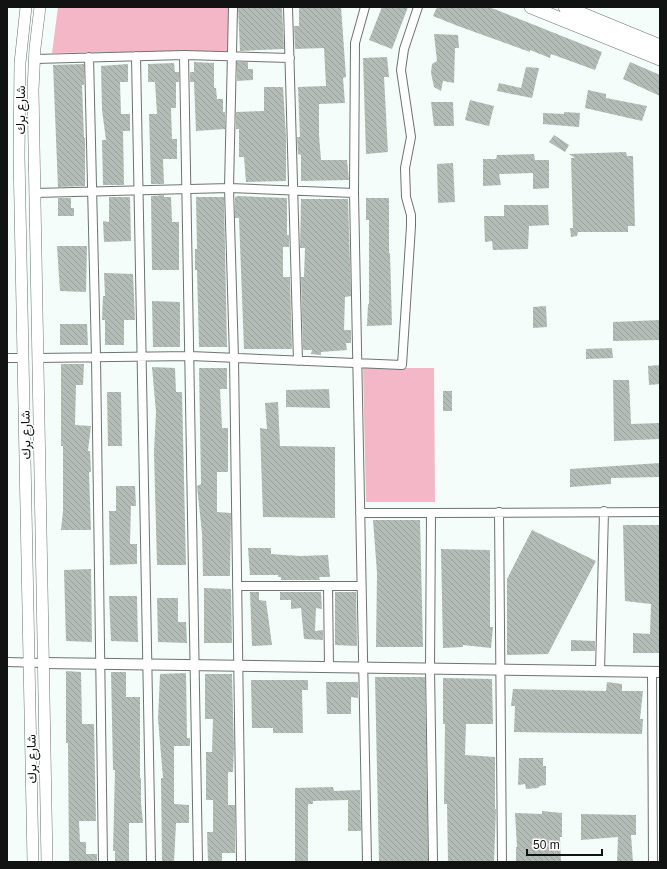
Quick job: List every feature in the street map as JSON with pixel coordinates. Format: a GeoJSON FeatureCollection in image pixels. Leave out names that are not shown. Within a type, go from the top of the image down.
{"type":"FeatureCollection","features":[{"type":"Feature","properties":{"kind":"highway"},"geometry":{"type":"LineString","coordinates":[[531,7],[660,59]]}},
{"type":"Feature","properties":{"kind":"highway"},"geometry":{"type":"LineString","coordinates":[[565,7],[660,46]]}},
{"type":"Feature","properties":{"kind":"main road","name":"شارع برك"},"geometry":{"type":"LineString","coordinates":[[26,7],[20,63],[19,118],[22,358],[33,862]]}},
{"type":"Feature","properties":{"kind":"main road","name":"شارع برك"},"geometry":{"type":"LineString","coordinates":[[40,7],[35,59],[35,193],[47,862]]}},
{"type":"Feature","properties":{"kind":"street"},"geometry":{"type":"LineString","coordinates":[[233,7],[230,188],[234,358],[241,862]]}},
{"type":"Feature","properties":{"kind":"street"},"geometry":{"type":"LineString","coordinates":[[288,7],[298,361]]}},
{"type":"Feature","properties":{"kind":"street"},"geometry":{"type":"LineString","coordinates":[[365,7],[355,43],[354,192],[367,862]]}},
{"type":"Feature","properties":{"kind":"street"},"geometry":{"type":"LineString","coordinates":[[37,358],[190,356],[402,365],[411,226],[411,215],[406,197],[405,175],[411,137],[401,70],[404,49],[418,7]]}},
{"type":"Feature","properties":{"kind":"street"},"geometry":{"type":"LineString","coordinates":[[35,59],[184,55],[290,58]]}},
{"type":"Feature","properties":{"kind":"street"},"geometry":{"type":"LineString","coordinates":[[184,55],[198,862]]}},
{"type":"Feature","properties":{"kind":"street"},"geometry":{"type":"LineString","coordinates":[[136,56],[150,862]]}},
{"type":"Feature","properties":{"kind":"street"},"geometry":{"type":"LineString","coordinates":[[89,57],[96,357],[103,862]]}},
{"type":"Feature","properties":{"kind":"street"},"geometry":{"type":"LineString","coordinates":[[35,193],[187,188],[354,192]]}},
{"type":"Feature","properties":{"kind":"street"},"geometry":{"type":"LineString","coordinates":[[7,358],[22,358]]}},
{"type":"Feature","properties":{"kind":"street"},"geometry":{"type":"LineString","coordinates":[[600,671],[604,511]]}},
{"type":"Feature","properties":{"kind":"street"},"geometry":{"type":"LineString","coordinates":[[499,512],[502,862]]}},
{"type":"Feature","properties":{"kind":"street"},"geometry":{"type":"LineString","coordinates":[[360,513],[660,512]]}},
{"type":"Feature","properties":{"kind":"street"},"geometry":{"type":"LineString","coordinates":[[431,513],[430,669],[433,862]]}},
{"type":"Feature","properties":{"kind":"street"},"geometry":{"type":"LineString","coordinates":[[237,586],[361,586]]}},
{"type":"Feature","properties":{"kind":"street"},"geometry":{"type":"LineString","coordinates":[[328,586],[329,667]]}},
{"type":"Feature","properties":{"kind":"street"},"geometry":{"type":"LineString","coordinates":[[7,662],[656,672],[653,862]]}},
{"type":"Feature","properties":{"kind":"shaded area"},"geometry":{"type":"Polygon","coordinates":[[[58,7],[228,7],[228,51],[52,53],[58,7]]]}},
{"type":"Feature","properties":{"kind":"shaded area"},"geometry":{"type":"Polygon","coordinates":[[[363,368],[434,368],[435,502],[366,502],[363,368]]]}},
{"type":"Feature","properties":{"kind":"building"},"geometry":{"type":"Polygon","coordinates":[[[238,7],[282,7],[284,49],[240,51],[238,7]]]}},
{"type":"Feature","properties":{"kind":"building"},"geometry":{"type":"Polygon","coordinates":[[[299,7],[341,7],[346,77],[343,78],[345,103],[319,104],[319,135],[321,160],[347,160],[349,180],[301,181],[301,155],[298,154],[297,137],[300,137],[298,87],[326,86],[324,48],[295,49],[294,26],[299,26],[299,7]]]}},
{"type":"Feature","properties":{"kind":"building"},"geometry":{"type":"Polygon","coordinates":[[[382,7],[408,7],[392,49],[369,40],[382,7]]]}},
{"type":"Feature","properties":{"kind":"building"},"geometry":{"type":"Polygon","coordinates":[[[437,7],[489,7],[602,52],[595,70],[551,54],[550,58],[433,16],[437,7]]]}},
{"type":"Feature","properties":{"kind":"building"},"geometry":{"type":"Polygon","coordinates":[[[434,34],[458,35],[459,48],[455,48],[454,83],[443,81],[441,91],[434,87],[431,73],[432,64],[437,61],[434,34]]]}},
{"type":"Feature","properties":{"kind":"building"},"geometry":{"type":"Polygon","coordinates":[[[387,57],[389,77],[384,77],[388,152],[366,154],[363,58],[387,57]]]}},
{"type":"Feature","properties":{"kind":"building"},"geometry":{"type":"Polygon","coordinates":[[[194,62],[214,63],[214,88],[216,88],[217,99],[223,99],[225,129],[196,131],[194,82],[190,82],[190,72],[194,72],[194,62]]]}},
{"type":"Feature","properties":{"kind":"building"},"geometry":{"type":"Polygon","coordinates":[[[237,62],[248,62],[248,69],[253,69],[253,80],[237,81],[237,62]]]}},
{"type":"Feature","properties":{"kind":"building"},"geometry":{"type":"Polygon","coordinates":[[[630,62],[660,75],[660,96],[623,79],[630,62]]]}},
{"type":"Feature","properties":{"kind":"building"},"geometry":{"type":"Polygon","coordinates":[[[174,63],[175,72],[179,72],[179,82],[176,82],[176,108],[171,108],[172,139],[177,139],[177,159],[163,159],[164,184],[151,184],[149,114],[157,114],[155,82],[148,82],[148,64],[174,63]]]}},
{"type":"Feature","properties":{"kind":"building"},"geometry":{"type":"Polygon","coordinates":[[[84,64],[84,85],[82,85],[85,138],[85,186],[58,187],[53,65],[84,64]]]}},
{"type":"Feature","properties":{"kind":"building"},"geometry":{"type":"Polygon","coordinates":[[[128,64],[128,82],[120,82],[121,114],[130,114],[130,131],[123,131],[124,185],[103,185],[102,140],[106,140],[102,110],[101,66],[128,64]]]}},
{"type":"Feature","properties":{"kind":"building"},"geometry":{"type":"Polygon","coordinates":[[[526,67],[539,68],[532,98],[497,91],[499,83],[521,88],[526,67]]]}},
{"type":"Feature","properties":{"kind":"building"},"geometry":{"type":"Polygon","coordinates":[[[264,87],[283,87],[286,137],[286,181],[246,182],[244,157],[239,157],[239,129],[236,129],[236,112],[264,111],[264,87]]]}},
{"type":"Feature","properties":{"kind":"building"},"geometry":{"type":"Polygon","coordinates":[[[588,90],[606,94],[606,98],[647,106],[642,121],[585,108],[588,90]]]}},
{"type":"Feature","properties":{"kind":"building"},"geometry":{"type":"Polygon","coordinates":[[[470,100],[494,106],[489,126],[465,120],[470,100]]]}},
{"type":"Feature","properties":{"kind":"building"},"geometry":{"type":"Polygon","coordinates":[[[431,102],[453,102],[454,126],[434,126],[431,102]]]}},
{"type":"Feature","properties":{"kind":"building"},"geometry":{"type":"Polygon","coordinates":[[[564,112],[580,113],[579,127],[543,124],[543,113],[564,114],[564,112]]]}},
{"type":"Feature","properties":{"kind":"building"},"geometry":{"type":"Polygon","coordinates":[[[554,135],[569,145],[565,152],[549,142],[554,135]]]}},
{"type":"Feature","properties":{"kind":"building"},"geometry":{"type":"Polygon","coordinates":[[[626,152],[627,156],[633,156],[635,226],[628,226],[628,232],[578,232],[577,236],[571,237],[570,228],[573,228],[571,158],[575,158],[569,154],[626,152]]]}},
{"type":"Feature","properties":{"kind":"building"},"geometry":{"type":"Polygon","coordinates":[[[534,154],[535,160],[549,160],[549,188],[533,189],[533,173],[499,174],[501,185],[483,186],[483,159],[496,159],[497,155],[534,154]]]}},
{"type":"Feature","properties":{"kind":"building"},"geometry":{"type":"Polygon","coordinates":[[[453,163],[455,202],[438,203],[437,164],[453,163]]]}},
{"type":"Feature","properties":{"kind":"building"},"geometry":{"type":"Polygon","coordinates":[[[164,195],[164,197],[171,197],[172,222],[179,222],[179,270],[152,270],[151,196],[164,195]]]}},
{"type":"Feature","properties":{"kind":"building"},"geometry":{"type":"Polygon","coordinates":[[[109,197],[130,197],[131,241],[104,242],[103,221],[109,222],[109,197]]]}},
{"type":"Feature","properties":{"kind":"building"},"geometry":{"type":"Polygon","coordinates":[[[196,197],[224,197],[227,347],[199,347],[197,270],[195,270],[195,249],[197,249],[196,197]]]}},
{"type":"Feature","properties":{"kind":"building"},"geometry":{"type":"Polygon","coordinates":[[[235,197],[287,198],[287,235],[289,235],[289,247],[283,247],[283,277],[290,277],[292,349],[244,349],[239,218],[235,218],[235,197]]]}},
{"type":"Feature","properties":{"kind":"building"},"geometry":{"type":"Polygon","coordinates":[[[58,198],[71,198],[71,208],[74,208],[74,216],[58,216],[58,198]]]}},
{"type":"Feature","properties":{"kind":"building"},"geometry":{"type":"Polygon","coordinates":[[[366,198],[389,198],[389,253],[392,325],[367,326],[369,304],[369,220],[366,220],[366,198]]]}},
{"type":"Feature","properties":{"kind":"building"},"geometry":{"type":"Polygon","coordinates":[[[301,199],[348,199],[351,296],[345,297],[344,330],[351,330],[351,343],[346,343],[347,350],[321,352],[321,355],[311,354],[312,350],[303,349],[301,277],[304,277],[305,248],[300,248],[301,199]]]}},
{"type":"Feature","properties":{"kind":"building"},"geometry":{"type":"Polygon","coordinates":[[[504,205],[548,205],[549,225],[529,226],[528,249],[493,250],[492,241],[485,242],[484,216],[504,216],[504,205]]]}},
{"type":"Feature","properties":{"kind":"building"},"geometry":{"type":"Polygon","coordinates":[[[57,246],[87,246],[86,292],[60,291],[57,246]]]}},
{"type":"Feature","properties":{"kind":"building"},"geometry":{"type":"Polygon","coordinates":[[[104,273],[133,274],[135,320],[124,320],[124,345],[105,345],[105,320],[102,320],[103,296],[105,296],[104,273]]]}},
{"type":"Feature","properties":{"kind":"building"},"geometry":{"type":"Polygon","coordinates":[[[152,301],[180,302],[180,347],[153,347],[152,301]]]}},
{"type":"Feature","properties":{"kind":"building"},"geometry":{"type":"Polygon","coordinates":[[[546,306],[547,327],[533,328],[533,307],[546,306]]]}},
{"type":"Feature","properties":{"kind":"building"},"geometry":{"type":"Polygon","coordinates":[[[660,320],[660,340],[613,341],[613,322],[660,320]]]}},
{"type":"Feature","properties":{"kind":"building"},"geometry":{"type":"Polygon","coordinates":[[[60,324],[87,324],[88,345],[60,345],[60,324]]]}},
{"type":"Feature","properties":{"kind":"building"},"geometry":{"type":"Polygon","coordinates":[[[612,348],[613,358],[586,359],[586,349],[612,348]]]}},
{"type":"Feature","properties":{"kind":"building"},"geometry":{"type":"Polygon","coordinates":[[[61,364],[84,364],[83,385],[76,385],[75,425],[91,426],[88,451],[90,451],[91,472],[89,472],[91,530],[61,530],[63,511],[63,446],[61,446],[61,364]]]}},
{"type":"Feature","properties":{"kind":"building"},"geometry":{"type":"Polygon","coordinates":[[[660,365],[660,384],[649,385],[648,366],[660,365]]]}},
{"type":"Feature","properties":{"kind":"building"},"geometry":{"type":"Polygon","coordinates":[[[152,367],[175,368],[176,392],[182,392],[186,565],[157,565],[154,452],[156,412],[152,367]]]}},
{"type":"Feature","properties":{"kind":"building"},"geometry":{"type":"Polygon","coordinates":[[[199,368],[227,368],[227,389],[220,389],[222,428],[228,428],[228,472],[217,472],[217,512],[231,513],[230,576],[203,576],[202,533],[197,486],[201,484],[199,368]]]}},
{"type":"Feature","properties":{"kind":"building"},"geometry":{"type":"Polygon","coordinates":[[[613,380],[629,380],[631,424],[660,423],[660,439],[614,441],[613,380]]]}},
{"type":"Feature","properties":{"kind":"building"},"geometry":{"type":"Polygon","coordinates":[[[329,389],[330,408],[286,407],[286,390],[329,389]]]}},
{"type":"Feature","properties":{"kind":"building"},"geometry":{"type":"Polygon","coordinates":[[[443,391],[452,391],[452,411],[443,411],[443,391]]]}},
{"type":"Feature","properties":{"kind":"building"},"geometry":{"type":"Polygon","coordinates":[[[107,392],[121,392],[122,446],[108,446],[107,392]]]}},
{"type":"Feature","properties":{"kind":"building"},"geometry":{"type":"Polygon","coordinates":[[[278,402],[280,446],[335,447],[335,518],[263,517],[260,428],[267,429],[265,403],[278,402]]]}},
{"type":"Feature","properties":{"kind":"building"},"geometry":{"type":"Polygon","coordinates":[[[660,463],[660,477],[611,478],[611,484],[570,487],[570,469],[660,463]]]}},
{"type":"Feature","properties":{"kind":"building"},"geometry":{"type":"Polygon","coordinates":[[[116,486],[135,486],[136,506],[131,506],[130,544],[137,544],[137,564],[110,565],[109,511],[116,511],[116,486]]]}},
{"type":"Feature","properties":{"kind":"building"},"geometry":{"type":"Polygon","coordinates":[[[373,520],[420,520],[423,647],[376,647],[377,573],[373,520]]]}},
{"type":"Feature","properties":{"kind":"building"},"geometry":{"type":"Polygon","coordinates":[[[623,525],[660,525],[660,653],[633,653],[633,633],[650,634],[651,604],[625,601],[623,525]]]}},
{"type":"Feature","properties":{"kind":"building"},"geometry":{"type":"Polygon","coordinates":[[[532,530],[596,561],[548,654],[507,655],[507,579],[532,530]]]}},
{"type":"Feature","properties":{"kind":"building"},"geometry":{"type":"Polygon","coordinates":[[[248,548],[271,548],[271,554],[300,556],[328,555],[330,577],[319,577],[320,580],[281,580],[281,577],[278,577],[278,575],[250,575],[248,548]]]}},
{"type":"Feature","properties":{"kind":"building"},"geometry":{"type":"Polygon","coordinates":[[[441,549],[490,550],[490,627],[493,627],[491,648],[463,645],[463,647],[443,648],[441,549]]]}},
{"type":"Feature","properties":{"kind":"building"},"geometry":{"type":"Polygon","coordinates":[[[91,569],[92,642],[66,641],[64,570],[91,569]]]}},
{"type":"Feature","properties":{"kind":"building"},"geometry":{"type":"Polygon","coordinates":[[[204,588],[231,589],[232,643],[204,643],[204,588]]]}},
{"type":"Feature","properties":{"kind":"building"},"geometry":{"type":"Polygon","coordinates":[[[250,592],[259,592],[259,600],[266,601],[272,645],[252,646],[250,592]]]}},
{"type":"Feature","properties":{"kind":"building"},"geometry":{"type":"Polygon","coordinates":[[[280,592],[321,592],[322,609],[316,608],[315,631],[323,630],[323,640],[304,639],[301,608],[291,609],[291,600],[280,600],[280,592]]]}},
{"type":"Feature","properties":{"kind":"building"},"geometry":{"type":"Polygon","coordinates":[[[335,592],[356,592],[357,646],[335,645],[335,592]]]}},
{"type":"Feature","properties":{"kind":"building"},"geometry":{"type":"Polygon","coordinates":[[[109,596],[137,596],[138,642],[111,641],[109,596]]]}},
{"type":"Feature","properties":{"kind":"building"},"geometry":{"type":"Polygon","coordinates":[[[157,598],[178,598],[178,622],[186,622],[187,643],[158,642],[157,598]]]}},
{"type":"Feature","properties":{"kind":"building"},"geometry":{"type":"Polygon","coordinates":[[[571,640],[595,641],[595,651],[571,651],[571,640]]]}},
{"type":"Feature","properties":{"kind":"building"},"geometry":{"type":"Polygon","coordinates":[[[66,671],[81,672],[82,724],[94,724],[96,821],[79,821],[80,842],[86,842],[86,854],[97,854],[97,862],[69,862],[66,671]]]}},
{"type":"Feature","properties":{"kind":"building"},"geometry":{"type":"Polygon","coordinates":[[[111,672],[126,672],[126,697],[140,697],[140,778],[143,823],[129,823],[129,862],[115,862],[115,851],[113,851],[115,770],[113,770],[111,672]]]}},
{"type":"Feature","properties":{"kind":"building"},"geometry":{"type":"Polygon","coordinates":[[[186,673],[187,738],[190,738],[190,746],[174,746],[174,804],[189,805],[189,823],[176,823],[174,862],[162,862],[161,778],[163,778],[158,719],[160,674],[186,673]]]}},
{"type":"Feature","properties":{"kind":"building"},"geometry":{"type":"Polygon","coordinates":[[[205,674],[232,674],[234,748],[233,772],[228,772],[228,805],[235,805],[235,853],[222,853],[222,862],[208,862],[207,832],[213,832],[213,800],[206,800],[206,752],[212,752],[213,719],[205,719],[205,674]]]}},
{"type":"Feature","properties":{"kind":"building"},"geometry":{"type":"Polygon","coordinates":[[[375,677],[425,677],[428,862],[379,862],[375,677]]]}},
{"type":"Feature","properties":{"kind":"building"},"geometry":{"type":"Polygon","coordinates":[[[443,678],[492,679],[493,724],[466,724],[465,755],[495,757],[496,809],[494,862],[448,862],[447,804],[444,804],[445,724],[443,724],[443,678]]]}},
{"type":"Feature","properties":{"kind":"building"},"geometry":{"type":"Polygon","coordinates":[[[251,680],[308,680],[308,690],[302,690],[303,733],[273,733],[273,728],[252,728],[251,680]]]}},
{"type":"Feature","properties":{"kind":"building"},"geometry":{"type":"Polygon","coordinates":[[[326,682],[358,682],[358,698],[351,697],[351,714],[327,714],[326,682]]]}},
{"type":"Feature","properties":{"kind":"building"},"geometry":{"type":"Polygon","coordinates":[[[607,682],[622,684],[622,691],[643,691],[640,719],[643,719],[642,734],[514,732],[515,706],[511,706],[513,689],[606,691],[607,682]]]}},
{"type":"Feature","properties":{"kind":"building"},"geometry":{"type":"Polygon","coordinates":[[[519,758],[543,758],[543,766],[546,766],[546,785],[538,788],[526,789],[525,784],[518,785],[519,758]]]}},
{"type":"Feature","properties":{"kind":"building"},"geometry":{"type":"Polygon","coordinates":[[[333,787],[334,791],[360,790],[361,831],[348,831],[348,800],[313,801],[313,804],[308,804],[308,862],[295,862],[295,788],[333,787]]]}},
{"type":"Feature","properties":{"kind":"building"},"geometry":{"type":"Polygon","coordinates":[[[542,811],[562,813],[562,837],[560,837],[561,862],[516,862],[517,847],[515,813],[542,814],[542,811]]]}},
{"type":"Feature","properties":{"kind":"building"},"geometry":{"type":"Polygon","coordinates":[[[581,814],[636,815],[636,835],[631,835],[633,862],[617,862],[618,837],[581,840],[581,814]]]}}]}
